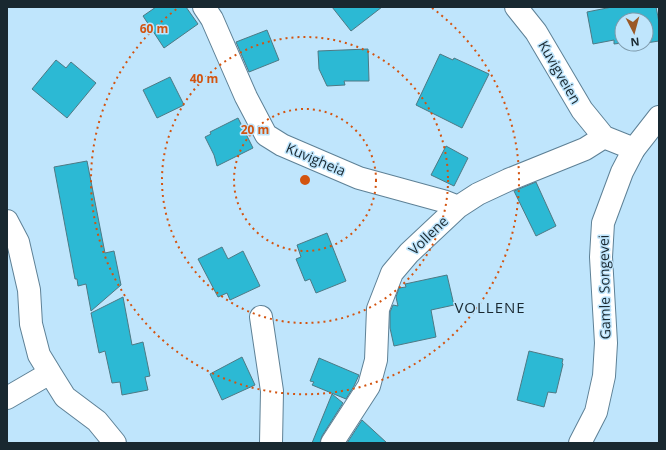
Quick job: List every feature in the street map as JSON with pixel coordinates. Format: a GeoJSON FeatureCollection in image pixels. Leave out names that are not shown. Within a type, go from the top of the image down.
{"type":"FeatureCollection","features":[{"type":"Feature","properties":{"kind":"street","name":"Kuvigheia"},"geometry":{"type":"LineString","coordinates":[[204,7],[212,19],[246,97],[266,135],[282,145],[359,178],[443,201],[458,207]]}},
{"type":"Feature","properties":{"kind":"street","name":"Kuvigveien"},"geometry":{"type":"LineString","coordinates":[[516,7],[536,32],[582,110],[604,136]]}},
{"type":"Feature","properties":{"kind":"street","name":"Gamle Songevei"},"geometry":{"type":"LineString","coordinates":[[580,443],[596,412],[604,376],[606,344],[601,257],[604,223],[622,172],[634,148],[659,117]]}},
{"type":"Feature","properties":{"kind":"street","name":"Vollene"},"geometry":{"type":"LineString","coordinates":[[332,443],[369,386],[376,360],[378,310],[392,273],[409,253],[458,207],[478,194],[508,180],[585,149],[604,136]]}},
{"type":"Feature","properties":{"kind":"street"},"geometry":{"type":"LineString","coordinates":[[604,136],[634,148]]}},
{"type":"Feature","properties":{"kind":"street"},"geometry":{"type":"LineString","coordinates":[[7,220],[18,242],[29,290],[31,324],[39,355],[65,398],[97,421],[115,443]]}},
{"type":"Feature","properties":{"kind":"street"},"geometry":{"type":"LineString","coordinates":[[261,318],[272,391],[271,443]]}},
{"type":"Feature","properties":{"kind":"street"},"geometry":{"type":"LineString","coordinates":[[7,398],[50,373]]}},
{"type":"Feature","properties":{"kind":"building"},"geometry":{"type":"Polygon","coordinates":[[[156,7],[186,7],[198,24],[164,48],[143,16],[156,7]]]}},
{"type":"Feature","properties":{"kind":"building"},"geometry":{"type":"Polygon","coordinates":[[[332,7],[382,7],[351,31],[332,7]]]}},
{"type":"Feature","properties":{"kind":"building"},"geometry":{"type":"Polygon","coordinates":[[[612,7],[656,7],[659,22],[659,41],[654,42],[654,12],[614,12],[614,40],[593,44],[587,12],[612,7]]]}},
{"type":"Feature","properties":{"kind":"building"},"geometry":{"type":"Polygon","coordinates":[[[267,30],[279,60],[249,72],[236,42],[267,30]]]}},
{"type":"Feature","properties":{"kind":"building"},"geometry":{"type":"Polygon","coordinates":[[[368,49],[369,81],[344,81],[345,85],[327,86],[319,69],[318,51],[368,49]]]}},
{"type":"Feature","properties":{"kind":"building"},"geometry":{"type":"Polygon","coordinates":[[[440,54],[453,60],[454,58],[489,74],[462,128],[416,105],[440,54]]]}},
{"type":"Feature","properties":{"kind":"building"},"geometry":{"type":"Polygon","coordinates":[[[56,60],[66,68],[71,62],[96,83],[67,118],[32,89],[56,60]]]}},
{"type":"Feature","properties":{"kind":"building"},"geometry":{"type":"Polygon","coordinates":[[[170,77],[184,105],[157,118],[143,90],[170,77]]]}},
{"type":"Feature","properties":{"kind":"building"},"geometry":{"type":"Polygon","coordinates":[[[238,118],[253,148],[217,166],[214,155],[205,137],[211,134],[210,132],[238,118]]]}},
{"type":"Feature","properties":{"kind":"building"},"geometry":{"type":"Polygon","coordinates":[[[446,146],[468,158],[454,186],[431,175],[446,146]]]}},
{"type":"Feature","properties":{"kind":"building"},"geometry":{"type":"Polygon","coordinates":[[[87,161],[105,253],[114,251],[121,285],[91,311],[86,284],[78,286],[77,279],[75,279],[54,167],[87,161]]]}},
{"type":"Feature","properties":{"kind":"building"},"geometry":{"type":"Polygon","coordinates":[[[536,182],[556,226],[536,236],[514,191],[536,182]]]}},
{"type":"Feature","properties":{"kind":"building"},"geometry":{"type":"Polygon","coordinates":[[[327,233],[346,281],[316,293],[310,279],[305,281],[296,259],[301,257],[297,245],[327,233]]]}},
{"type":"Feature","properties":{"kind":"building"},"geometry":{"type":"Polygon","coordinates":[[[222,247],[228,259],[243,251],[260,286],[230,300],[227,293],[218,297],[198,259],[222,247]]]}},
{"type":"Feature","properties":{"kind":"building"},"geometry":{"type":"Polygon","coordinates":[[[447,275],[454,305],[431,310],[436,337],[394,346],[390,328],[390,312],[393,305],[398,306],[396,297],[399,288],[406,287],[405,284],[447,275]]]}},
{"type":"Feature","properties":{"kind":"building"},"geometry":{"type":"Polygon","coordinates":[[[123,297],[132,345],[143,342],[150,376],[145,377],[148,390],[122,395],[120,382],[112,383],[105,351],[99,353],[91,313],[123,297]]]}},
{"type":"Feature","properties":{"kind":"building"},"geometry":{"type":"Polygon","coordinates":[[[529,351],[563,359],[556,393],[548,392],[544,407],[517,400],[529,351]]]}},
{"type":"Feature","properties":{"kind":"building"},"geometry":{"type":"Polygon","coordinates":[[[242,357],[255,385],[222,400],[210,374],[242,357]]]}},
{"type":"Feature","properties":{"kind":"building"},"geometry":{"type":"Polygon","coordinates":[[[319,358],[359,375],[346,399],[312,385],[314,382],[310,381],[319,358]]]}},
{"type":"Feature","properties":{"kind":"building"},"geometry":{"type":"Polygon","coordinates":[[[332,394],[343,403],[322,436],[320,443],[312,443],[332,394]]]}},
{"type":"Feature","properties":{"kind":"building"},"geometry":{"type":"Polygon","coordinates":[[[362,420],[387,443],[347,443],[362,420]]]}},
{"type":"Feature","properties":{"kind":"district","name":"VOLLENE"},"geometry":{"type":"Point","coordinates":[490,307]}}]}
